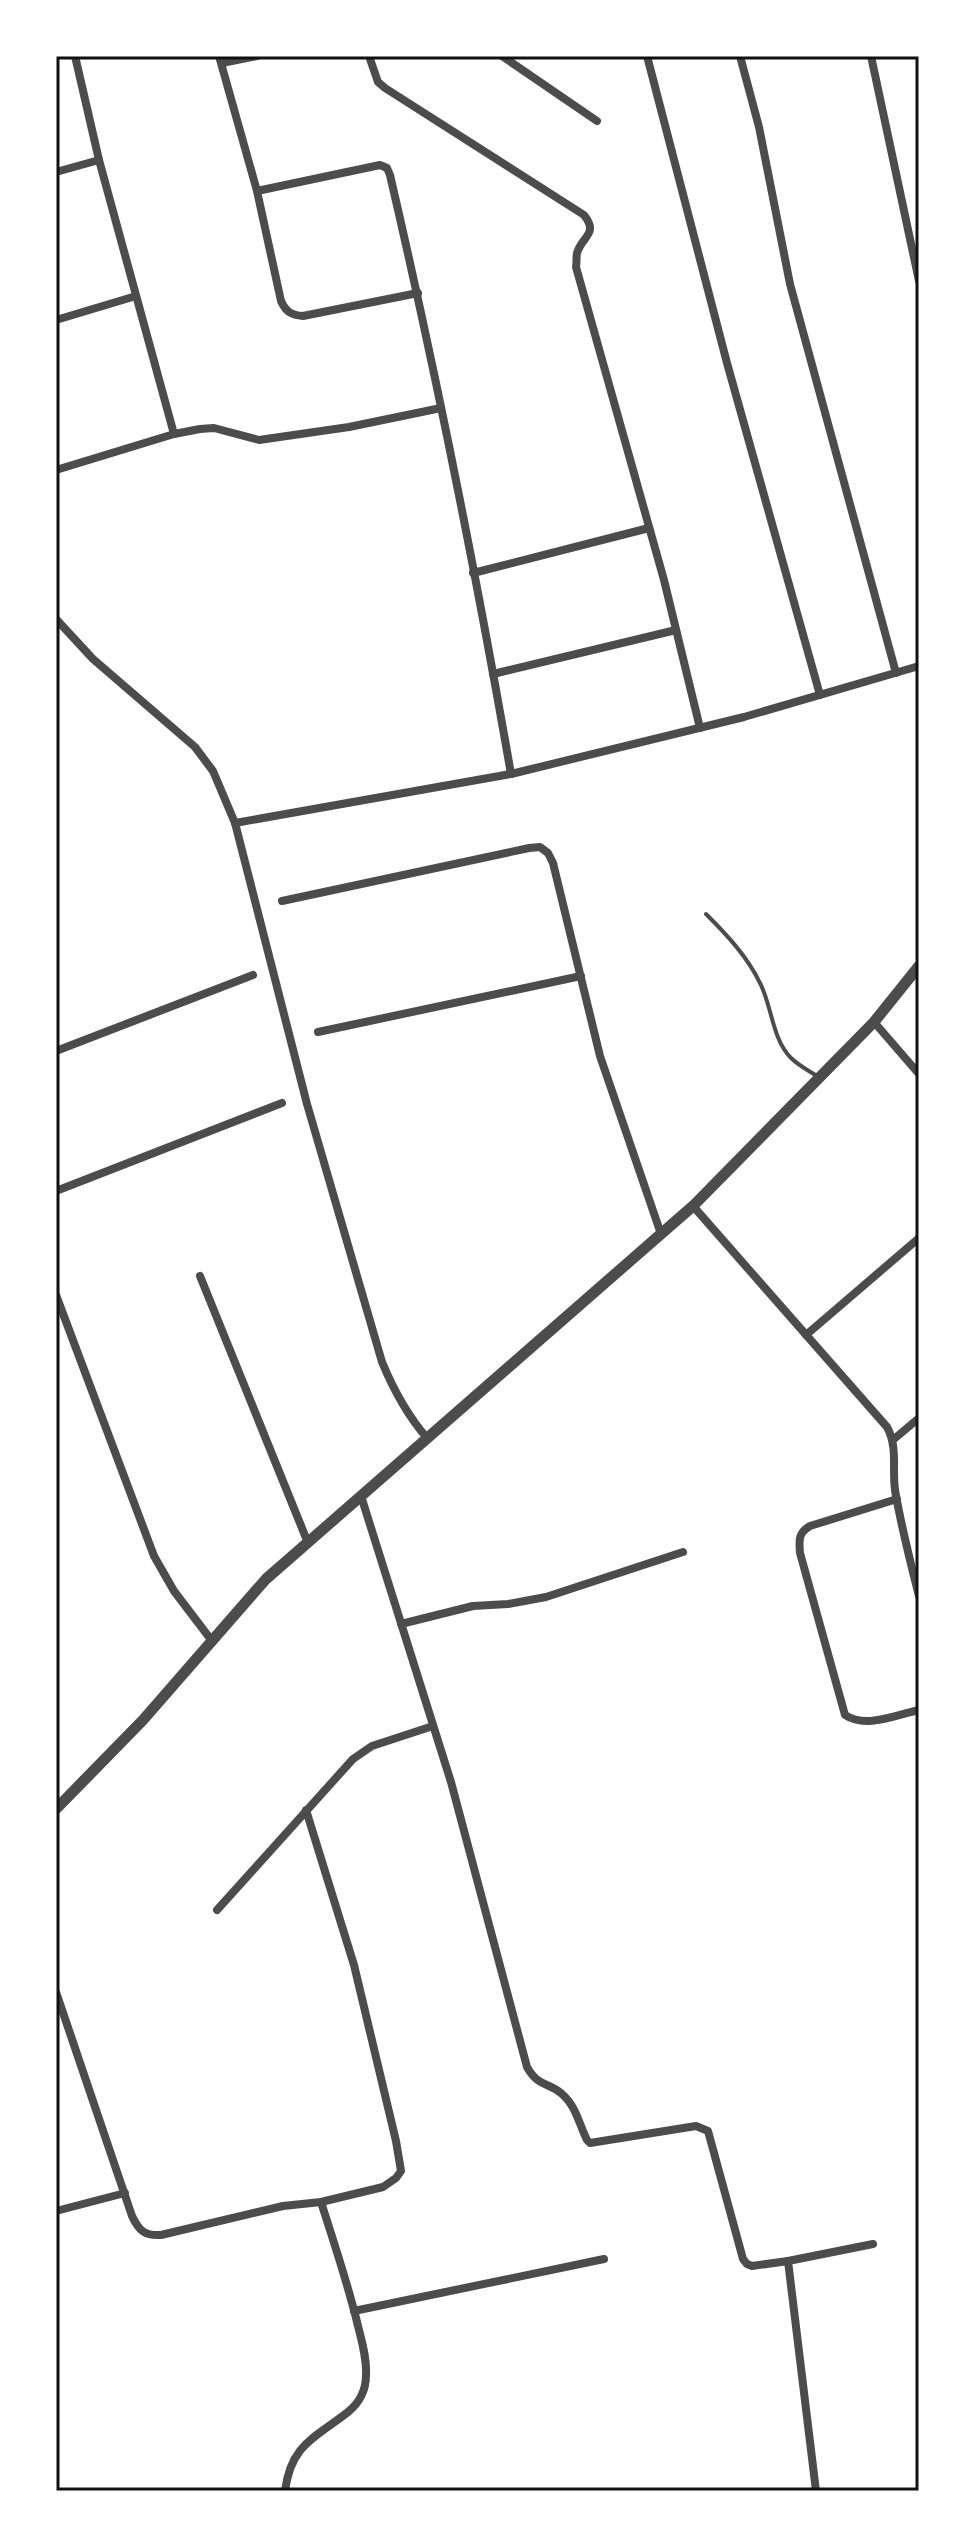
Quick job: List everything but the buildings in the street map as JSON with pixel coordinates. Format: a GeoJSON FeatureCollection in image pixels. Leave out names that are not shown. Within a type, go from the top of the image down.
{"type":"FeatureCollection","features":[{"type":"Feature","properties":{"kind":"street"},"geometry":{"type":"LineString","coordinates":[[75,56],[99,160],[174,434]]}},
{"type":"Feature","properties":{"kind":"street"},"geometry":{"type":"LineString","coordinates":[[257,56],[220,60],[257,191],[285,310],[303,316],[418,293]]}},
{"type":"Feature","properties":{"kind":"street"},"geometry":{"type":"LineString","coordinates":[[369,56],[378,82],[385,88],[589,220],[589,234],[577,252],[576,267],[649,528],[700,728]]}},
{"type":"Feature","properties":{"kind":"street"},"geometry":{"type":"LineString","coordinates":[[502,56],[597,121]]}},
{"type":"Feature","properties":{"kind":"street"},"geometry":{"type":"LineString","coordinates":[[647,56],[727,363],[820,695]]}},
{"type":"Feature","properties":{"kind":"street"},"geometry":{"type":"LineString","coordinates":[[740,56],[759,127],[794,299],[896,673]]}},
{"type":"Feature","properties":{"kind":"street"},"geometry":{"type":"LineString","coordinates":[[871,56],[919,281]]}},
{"type":"Feature","properties":{"kind":"street"},"geometry":{"type":"LineString","coordinates":[[56,172],[99,160]]}},
{"type":"Feature","properties":{"kind":"street"},"geometry":{"type":"LineString","coordinates":[[257,191],[374,166],[387,168],[418,293],[511,774]]}},
{"type":"Feature","properties":{"kind":"street"},"geometry":{"type":"LineString","coordinates":[[909,236],[919,234]]}},
{"type":"Feature","properties":{"kind":"street"},"geometry":{"type":"LineString","coordinates":[[56,320],[136,296]]}},
{"type":"Feature","properties":{"kind":"street"},"geometry":{"type":"LineString","coordinates":[[56,470],[174,434],[214,428],[259,440],[349,427],[441,408]]}},
{"type":"Feature","properties":{"kind":"street"},"geometry":{"type":"LineString","coordinates":[[473,573],[649,528]]}},
{"type":"Feature","properties":{"kind":"street"},"geometry":{"type":"LineString","coordinates":[[56,619],[93,659],[195,747],[213,771],[235,823],[307,1104],[382,1362],[401,1404],[427,1438]]}},
{"type":"Feature","properties":{"kind":"street"},"geometry":{"type":"LineString","coordinates":[[493,674],[676,630]]}},
{"type":"Feature","properties":{"kind":"street"},"geometry":{"type":"LineString","coordinates":[[235,823],[511,774],[700,728],[919,666]]}},
{"type":"Feature","properties":{"kind":"street"},"geometry":{"type":"LineString","coordinates":[[282,901],[540,847],[548,853],[600,1056],[661,1234]]}},
{"type":"Feature","properties":{"kind":"street"},"geometry":{"type":"LineString","coordinates":[[56,1809],[143,1720],[266,1579],[693,1206],[874,1022],[919,966]]}},
{"type":"Feature","properties":{"kind":"street"},"geometry":{"type":"LineString","coordinates":[[56,1051],[253,975]]}},
{"type":"Feature","properties":{"kind":"street"},"geometry":{"type":"LineString","coordinates":[[318,1032],[581,976]]}},
{"type":"Feature","properties":{"kind":"street"},"geometry":{"type":"LineString","coordinates":[[874,1022],[919,1074]]}},
{"type":"Feature","properties":{"kind":"street"},"geometry":{"type":"LineString","coordinates":[[56,1191],[282,1103]]}},
{"type":"Feature","properties":{"kind":"street"},"geometry":{"type":"LineString","coordinates":[[693,1206],[887,1427],[894,1439],[897,1499],[919,1596]]}},
{"type":"Feature","properties":{"kind":"street"},"geometry":{"type":"LineString","coordinates":[[806,1335],[919,1238]]}},
{"type":"Feature","properties":{"kind":"street"},"geometry":{"type":"LineString","coordinates":[[200,1276],[308,1543]]}},
{"type":"Feature","properties":{"kind":"street"},"geometry":{"type":"LineString","coordinates":[[56,1295],[154,1556],[174,1591],[212,1641]]}},
{"type":"Feature","properties":{"kind":"street"},"geometry":{"type":"LineString","coordinates":[[894,1439],[919,1418]]}},
{"type":"Feature","properties":{"kind":"street"},"geometry":{"type":"LineString","coordinates":[[361,1496],[433,1726],[483,1899],[523,2055],[532,2076],[539,2083],[560,2091],[574,2109],[590,2143],[696,2126],[708,2131],[743,2259],[747,2264],[788,2261],[873,2244]]}},
{"type":"Feature","properties":{"kind":"street"},"geometry":{"type":"LineString","coordinates":[[897,1499],[810,1526],[802,1531],[800,1553],[845,1715],[863,1723],[919,1710]]}},
{"type":"Feature","properties":{"kind":"street"},"geometry":{"type":"LineString","coordinates":[[401,1624],[473,1606],[546,1597],[683,1552]]}},
{"type":"Feature","properties":{"kind":"street"},"geometry":{"type":"LineString","coordinates":[[217,1910],[353,1759],[372,1746],[433,1726]]}},
{"type":"Feature","properties":{"kind":"street"},"geometry":{"type":"LineString","coordinates":[[56,1992],[136,2225],[149,2236],[283,2206],[321,2202],[383,2187],[396,2178],[401,2171],[401,2162],[354,1965],[306,1810]]}},
{"type":"Feature","properties":{"kind":"street"},"geometry":{"type":"LineString","coordinates":[[56,2211],[125,2193]]}},
{"type":"Feature","properties":{"kind":"street"},"geometry":{"type":"LineString","coordinates":[[285,2491],[287,2473],[303,2448],[320,2430],[350,2411],[362,2396],[366,2377],[366,2363],[354,2311],[321,2202]]}},
{"type":"Feature","properties":{"kind":"street"},"geometry":{"type":"LineString","coordinates":[[354,2311],[604,2259]]}},
{"type":"Feature","properties":{"kind":"street"},"geometry":{"type":"LineString","coordinates":[[788,2261],[816,2491]]}},
{"type":"Feature","properties":{"kind":"lane"},"geometry":{"type":"LineString","coordinates":[[706,914],[727,935],[759,979],[782,1045],[791,1058],[819,1078]]}}]}
